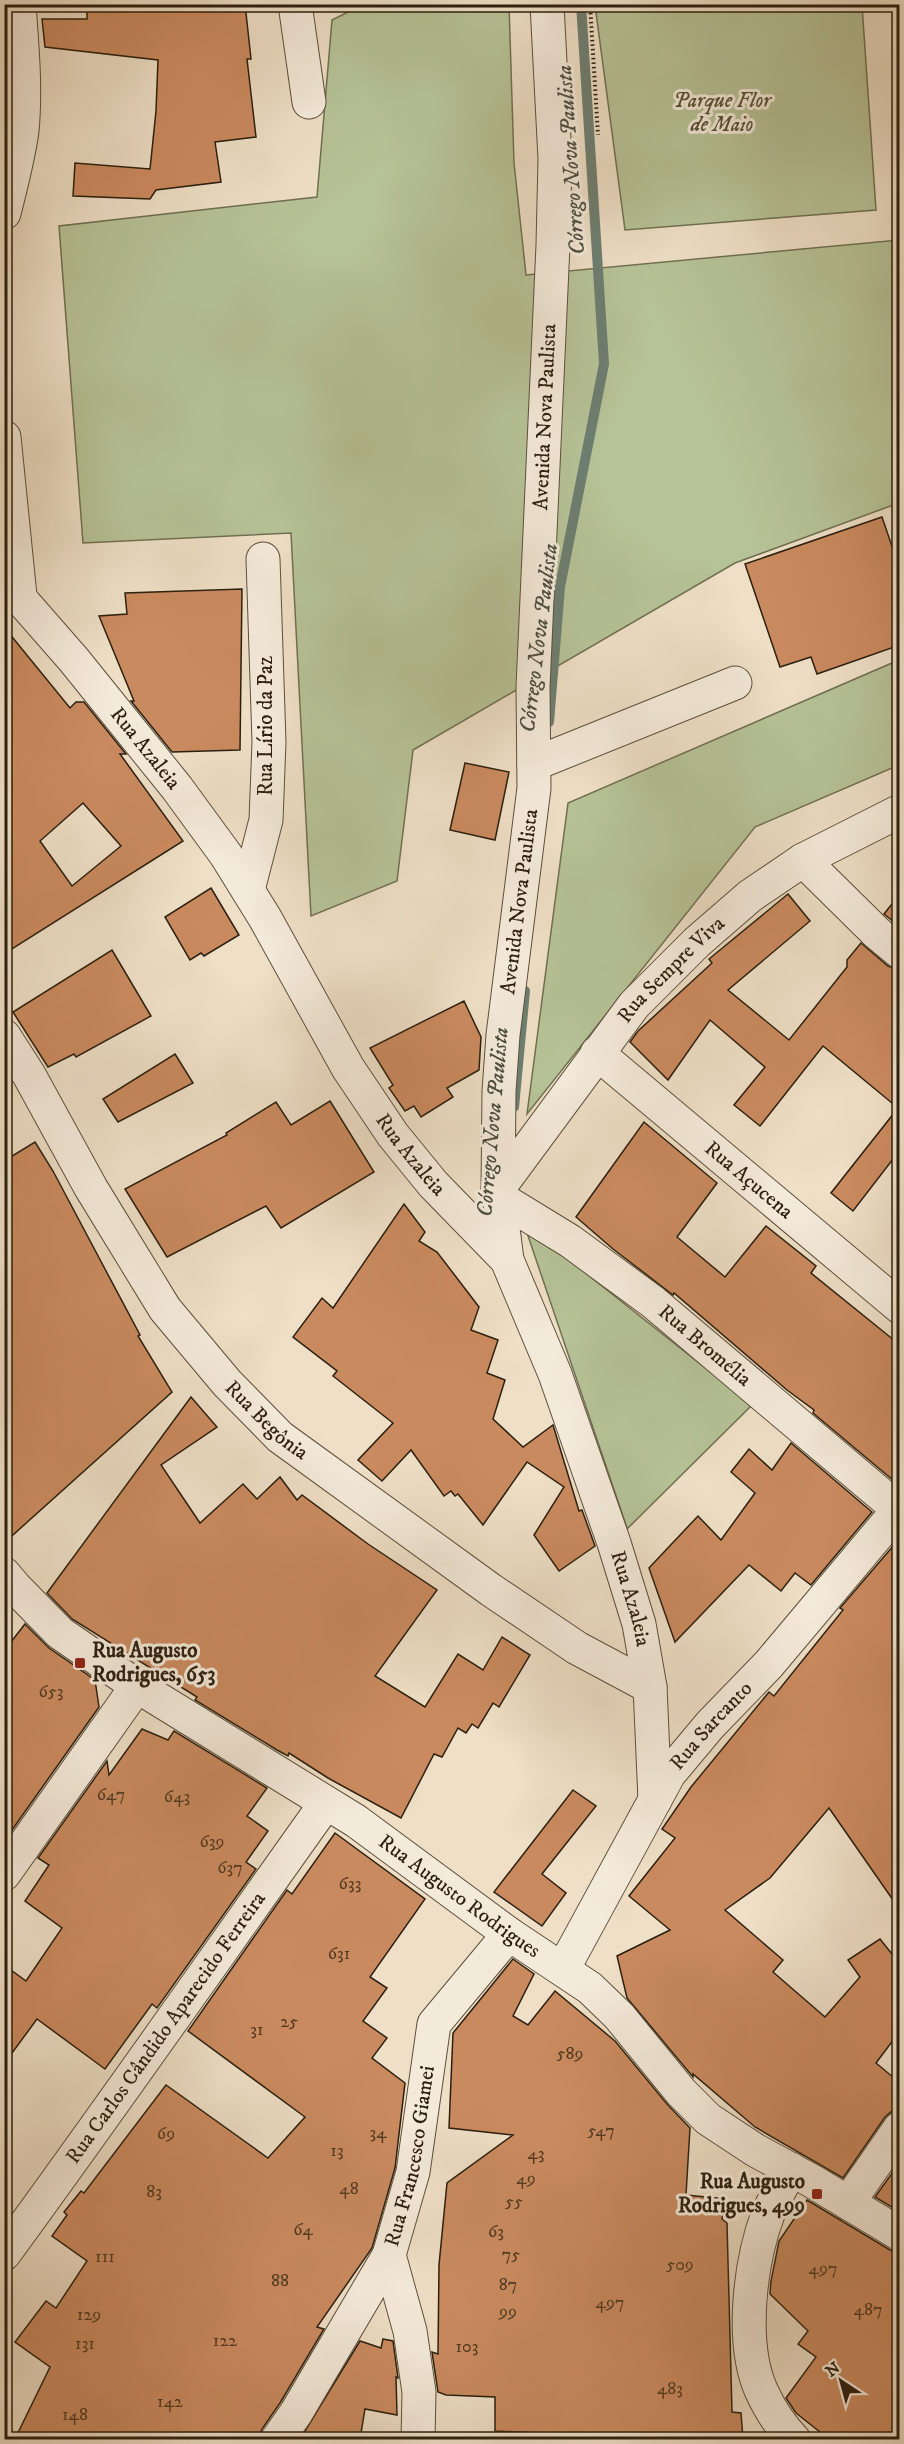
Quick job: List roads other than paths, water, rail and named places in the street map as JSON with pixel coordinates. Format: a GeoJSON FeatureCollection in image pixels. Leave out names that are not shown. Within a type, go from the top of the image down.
{"type":"FeatureCollection","features":[{"type":"Feature","properties":{"kind":"street"},"geometry":{"type":"LineString","coordinates":[[4,213],[22,129],[23,69],[19,4]]}},
{"type":"Feature","properties":{"kind":"street"},"geometry":{"type":"LineString","coordinates":[[295,4],[309,102]]}},
{"type":"Feature","properties":{"kind":"street","name":"Avenida Nova Paulista"},"geometry":{"type":"LineString","coordinates":[[507,1260],[498,1193],[499,1091],[503,1035],[534,788],[533,687],[555,159],[547,4]]}},
{"type":"Feature","properties":{"kind":"street"},"geometry":{"type":"LineString","coordinates":[[4,437],[12,588]]}},
{"type":"Feature","properties":{"kind":"street","name":"Rua Lírio da Paz"},"geometry":{"type":"LineString","coordinates":[[248,890],[266,820],[269,742],[263,559]]}},
{"type":"Feature","properties":{"kind":"street","name":"Rua Azaleia"},"geometry":{"type":"LineString","coordinates":[[12,588],[177,788],[226,855],[348,1068],[393,1135],[433,1184],[507,1260],[555,1374],[614,1543],[639,1624],[650,1687],[655,1800]]}},
{"type":"Feature","properties":{"kind":"street"},"geometry":{"type":"LineString","coordinates":[[534,764],[735,683]]}},
{"type":"Feature","properties":{"kind":"street","name":"Rua Sempre Viva"},"geometry":{"type":"LineString","coordinates":[[498,1193],[597,1053],[634,1005],[697,942],[750,896],[803,860],[900,812]]}},
{"type":"Feature","properties":{"kind":"street"},"geometry":{"type":"LineString","coordinates":[[803,860],[900,952]]}},
{"type":"Feature","properties":{"kind":"street","name":"Rua Begônia"},"geometry":{"type":"LineString","coordinates":[[4,1036],[29,1075],[91,1188],[165,1309],[227,1383],[280,1437],[491,1590],[577,1647],[650,1687]]}},
{"type":"Feature","properties":{"kind":"street","name":"Rua Açucena"},"geometry":{"type":"LineString","coordinates":[[597,1053],[900,1307]]}},
{"type":"Feature","properties":{"kind":"street","name":"Rua Bromélia"},"geometry":{"type":"LineString","coordinates":[[498,1193],[570,1241],[652,1302],[899,1509]]}},
{"type":"Feature","properties":{"kind":"street","name":"Rua Sarcanto"},"geometry":{"type":"LineString","coordinates":[[563,1970],[669,1774],[710,1725],[769,1664],[899,1509]]}},
{"type":"Feature","properties":{"kind":"street","name":"Rua Augusto Rodrigues"},"geometry":{"type":"LineString","coordinates":[[4,1574],[60,1633],[137,1686],[356,1821],[508,1934],[590,1988],[619,2016],[674,2085],[708,2118],[755,2150],[900,2234]]}},
{"type":"Feature","properties":{"kind":"street"},"geometry":{"type":"LineString","coordinates":[[4,1874],[137,1686]]}},
{"type":"Feature","properties":{"kind":"street","name":"Rua Carlos Cândido Aparecido Ferreira"},"geometry":{"type":"LineString","coordinates":[[4,2254],[161,2038],[326,1803]]}},
{"type":"Feature","properties":{"kind":"street","name":"Rua Francesco Giamei"},"geometry":{"type":"LineString","coordinates":[[418,2439],[419,2392],[410,2331],[388,2255],[413,2172],[434,2024],[508,1934]]}},
{"type":"Feature","properties":{"kind":"street"},"geometry":{"type":"LineString","coordinates":[[848,2203],[900,2128]]}},
{"type":"Feature","properties":{"kind":"street"},"geometry":{"type":"LineString","coordinates":[[791,2169],[768,2213],[756,2253],[748,2312],[753,2360],[760,2389],[780,2425],[794,2439]]}},
{"type":"Feature","properties":{"kind":"street"},"geometry":{"type":"LineString","coordinates":[[277,2439],[296,2413],[388,2255]]}},
{"type":"Feature","properties":{"kind":"waterway","name":"Córrego Nova Paulista"},"geometry":{"type":"LineString","coordinates":[[549,722],[560,587],[604,364],[581,4]]}},
{"type":"Feature","properties":{"kind":"waterway","name":"Córrego Nova Paulista"},"geometry":{"type":"LineString","coordinates":[[514,1107],[525,991]]}},
{"type":"Feature","properties":{"kind":"place","name":"Rua Augusto Rodrigues, 653"},"geometry":{"type":"Point","coordinates":[80,1663]}},
{"type":"Feature","properties":{"kind":"place","name":"Rua Augusto Rodrigues, 499"},"geometry":{"type":"Point","coordinates":[817,2194]}},
{"type":"Feature","properties":{"kind":"park label","name":"Parque Flor de Maio"},"geometry":{"type":"Point","coordinates":[722,113]}}]}
